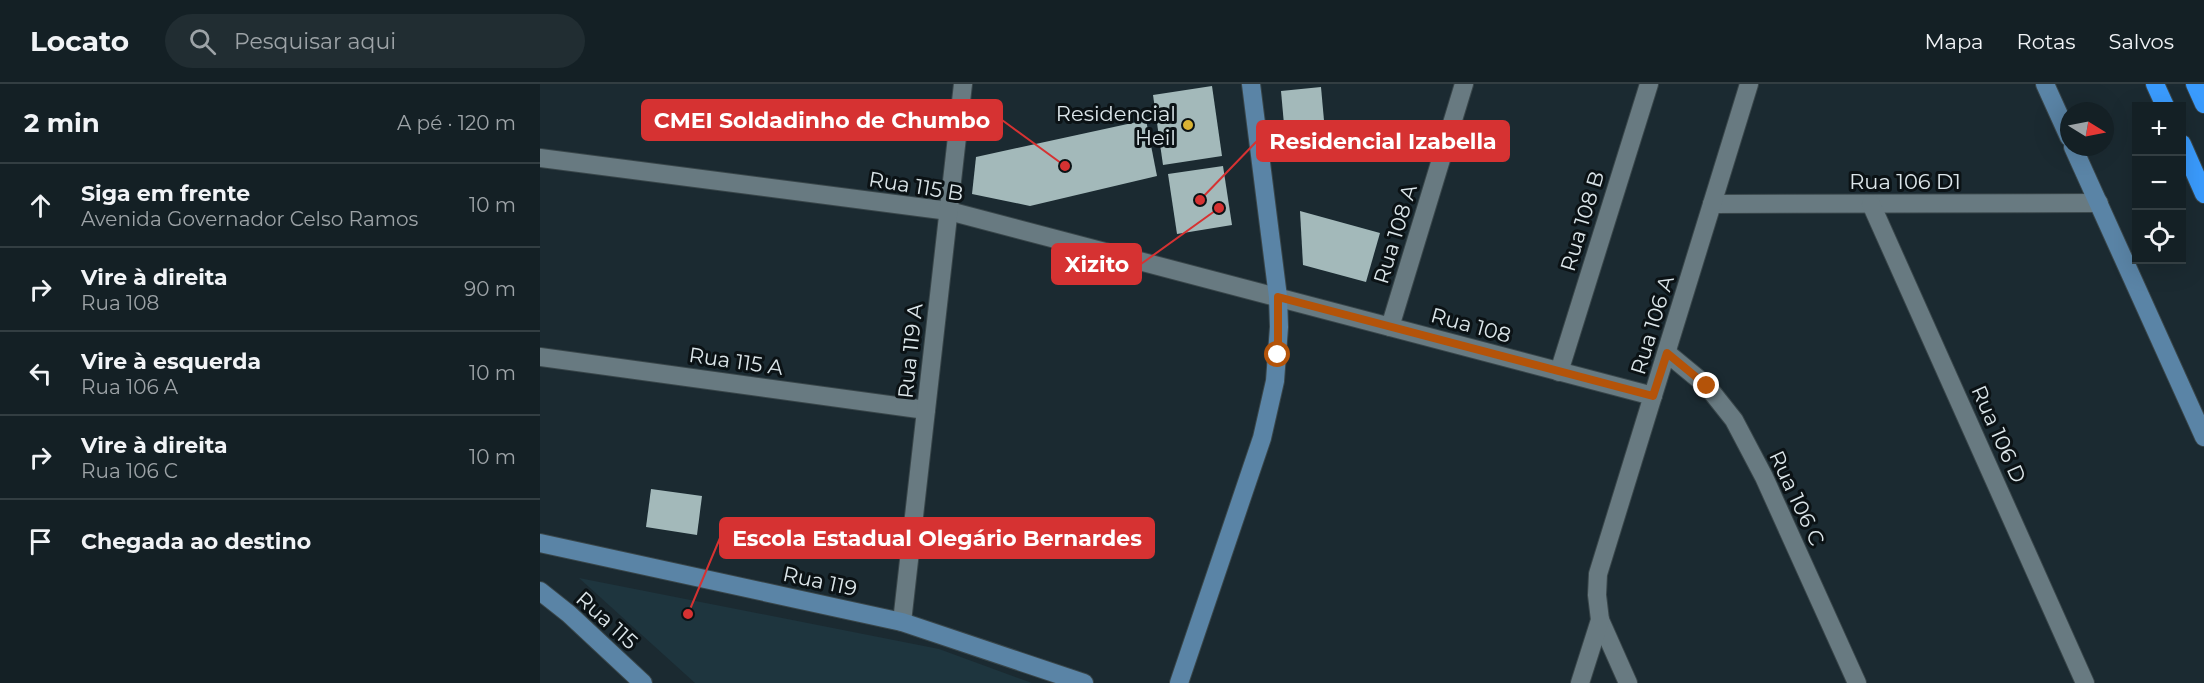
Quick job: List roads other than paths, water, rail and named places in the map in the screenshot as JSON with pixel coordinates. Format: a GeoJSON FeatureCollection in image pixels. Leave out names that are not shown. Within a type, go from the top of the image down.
{"type":"FeatureCollection","features":[{"type":"Feature","properties":{"kind":"highway"},"geometry":{"type":"LineString","coordinates":[[2155,84],[2163,102]]}},
{"type":"Feature","properties":{"kind":"highway"},"geometry":{"type":"LineString","coordinates":[[2195,84],[2204,104]]}},
{"type":"Feature","properties":{"kind":"highway"},"geometry":{"type":"LineString","coordinates":[[2186,155],[2204,194]]}},
{"type":"Feature","properties":{"kind":"main road"},"geometry":{"type":"LineString","coordinates":[[1179,683],[1262,438],[1271,407],[1278,355],[1278,297],[1251,84]]}},
{"type":"Feature","properties":{"kind":"main road"},"geometry":{"type":"LineString","coordinates":[[2045,84],[2060,117]]}},
{"type":"Feature","properties":{"kind":"main road"},"geometry":{"type":"LineString","coordinates":[[2077,156],[2204,437]]}},
{"type":"Feature","properties":{"kind":"main road","name":"Rua 119"},"geometry":{"type":"LineString","coordinates":[[540,543],[902,622],[1084,683]]}},
{"type":"Feature","properties":{"kind":"main road","name":"Rua 115"},"geometry":{"type":"LineString","coordinates":[[540,591],[569,614],[643,683]]}},
{"type":"Feature","properties":{"kind":"street","name":"Rua 119 A"},"geometry":{"type":"LineString","coordinates":[[902,622],[963,84]]}},
{"type":"Feature","properties":{"kind":"street","name":"Rua 108 A"},"geometry":{"type":"LineString","coordinates":[[1390,327],[1464,84]]}},
{"type":"Feature","properties":{"kind":"street","name":"Rua 108 B"},"geometry":{"type":"LineString","coordinates":[[1559,372],[1648,84]]}},
{"type":"Feature","properties":{"kind":"street","name":"Rua 106 A"},"geometry":{"type":"LineString","coordinates":[[1580,683],[1600,620],[1597,595],[1598,574],[1749,84]]}},
{"type":"Feature","properties":{"kind":"street","name":"Rua 115 B"},"geometry":{"type":"LineString","coordinates":[[540,158],[949,212],[1278,297]]}},
{"type":"Feature","properties":{"kind":"street","name":"Rua 106 D1"},"geometry":{"type":"LineString","coordinates":[[1712,204],[2098,203]]}},
{"type":"Feature","properties":{"kind":"street","name":"Rua 106 D"},"geometry":{"type":"LineString","coordinates":[[1871,204],[2085,683]]}},
{"type":"Feature","properties":{"kind":"street","name":"Rua 108"},"geometry":{"type":"LineString","coordinates":[[1278,297],[1653,396]]}},
{"type":"Feature","properties":{"kind":"street","name":"Rua 106 C"},"geometry":{"type":"LineString","coordinates":[[1667,353],[1707,386],[1734,420],[1764,477],[1857,683]]}},
{"type":"Feature","properties":{"kind":"street","name":"Rua 115 A"},"geometry":{"type":"LineString","coordinates":[[540,357],[926,410]]}},
{"type":"Feature","properties":{"kind":"street"},"geometry":{"type":"LineString","coordinates":[[1600,620],[1628,683]]}},
{"type":"Feature","properties":{"kind":"place","name":"Residencial Heil"},"geometry":{"type":"Point","coordinates":[1188,125]}},
{"type":"Feature","properties":{"kind":"place","name":"CMEI Soldadinho de Chumbo"},"geometry":{"type":"Point","coordinates":[1065,166]}},
{"type":"Feature","properties":{"kind":"place","name":"Residencial Izabella"},"geometry":{"type":"Point","coordinates":[1200,200]}},
{"type":"Feature","properties":{"kind":"place","name":"Xizito"},"geometry":{"type":"Point","coordinates":[1219,208]}},
{"type":"Feature","properties":{"kind":"place","name":"Escola Estadual Olegário Bernardes"},"geometry":{"type":"Point","coordinates":[688,614]}}]}
